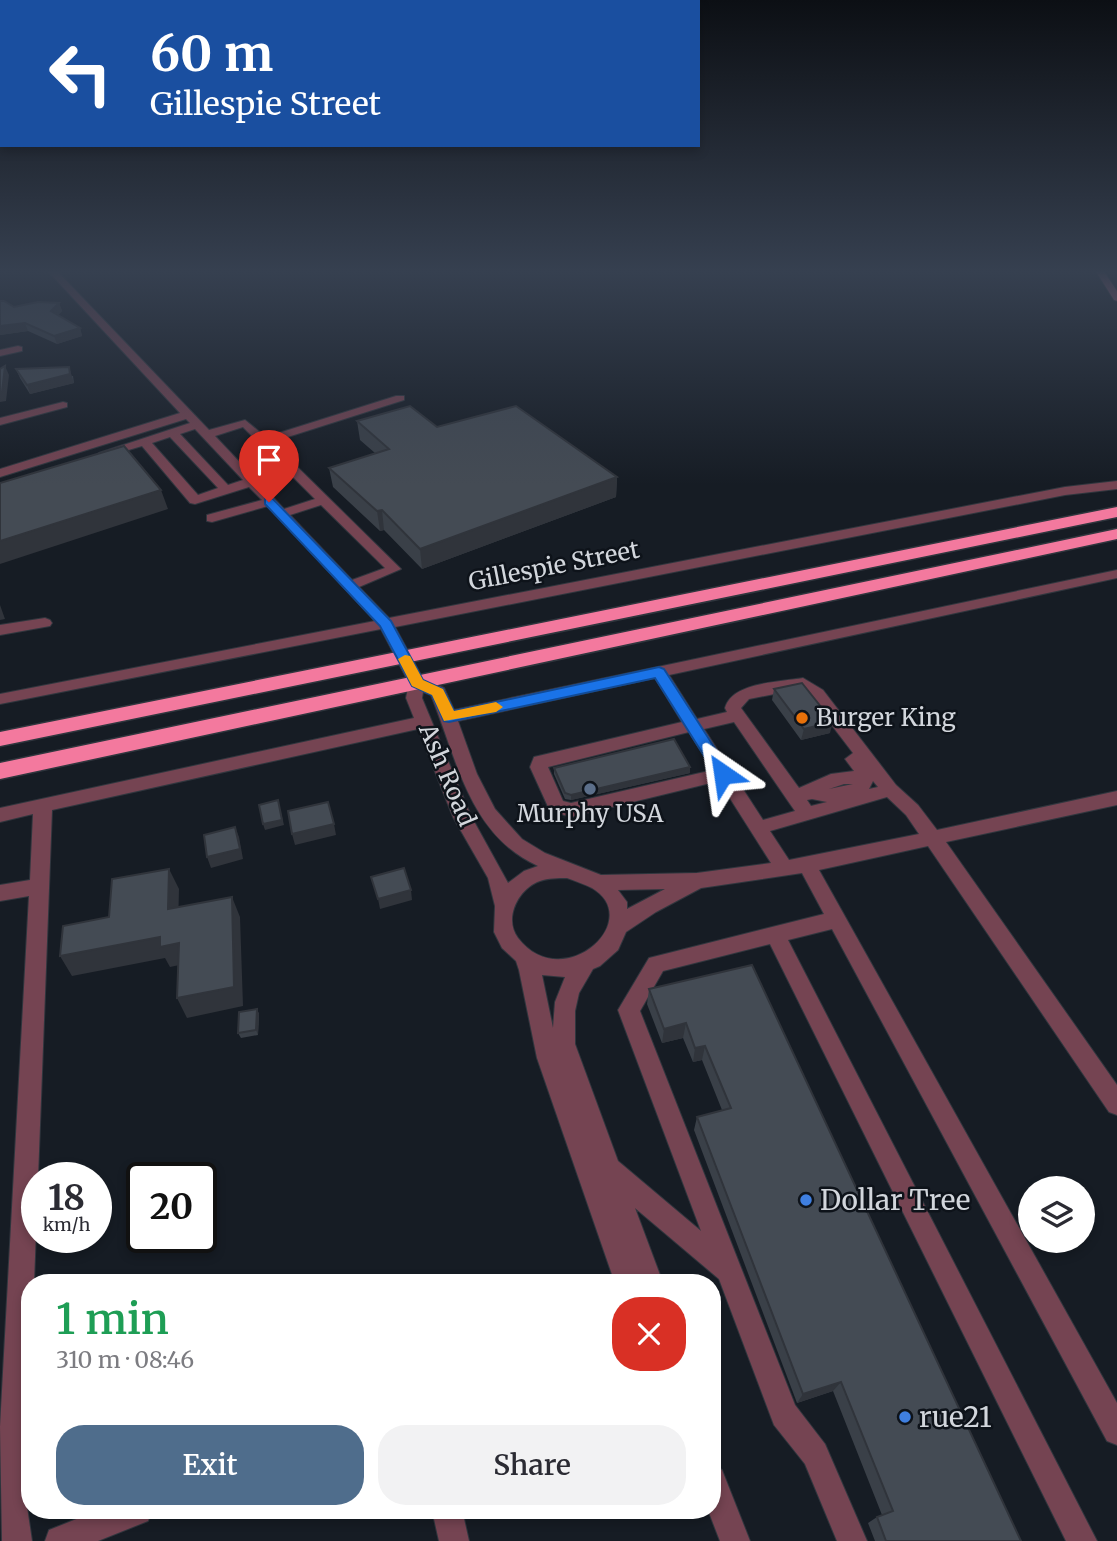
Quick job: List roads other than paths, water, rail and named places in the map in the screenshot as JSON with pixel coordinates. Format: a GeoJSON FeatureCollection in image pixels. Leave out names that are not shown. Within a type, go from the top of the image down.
{"type":"FeatureCollection","features":[{"type":"Feature","properties":{"kind":"highway"},"geometry":{"type":"LineString","coordinates":[[0,738],[1117,512]]}},
{"type":"Feature","properties":{"kind":"highway"},"geometry":{"type":"LineString","coordinates":[[0,771],[1117,534]]}},
{"type":"Feature","properties":{"kind":"street"},"geometry":{"type":"LineString","coordinates":[[118,342],[386,624],[417,683]]}},
{"type":"Feature","properties":{"kind":"street"},"geometry":{"type":"LineString","coordinates":[[0,353],[18,349]]}},
{"type":"Feature","properties":{"kind":"street"},"geometry":{"type":"LineString","coordinates":[[264,441],[400,398]]}},
{"type":"Feature","properties":{"kind":"street"},"geometry":{"type":"LineString","coordinates":[[0,422],[63,405]]}},
{"type":"Feature","properties":{"kind":"street"},"geometry":{"type":"LineString","coordinates":[[0,472],[187,415]]}},
{"type":"Feature","properties":{"kind":"street"},"geometry":{"type":"LineString","coordinates":[[93,444],[101,454],[172,432],[245,423],[394,569],[349,586]]}},
{"type":"Feature","properties":{"kind":"street"},"geometry":{"type":"LineString","coordinates":[[172,432],[226,490]]}},
{"type":"Feature","properties":{"kind":"street"},"geometry":{"type":"LineString","coordinates":[[144,441],[195,500],[250,482]]}},
{"type":"Feature","properties":{"kind":"street","name":"Gillespie Street"},"geometry":{"type":"LineString","coordinates":[[0,699],[1065,491],[1117,485]]}},
{"type":"Feature","properties":{"kind":"street"},"geometry":{"type":"LineString","coordinates":[[281,514],[324,500]]}},
{"type":"Feature","properties":{"kind":"street"},"geometry":{"type":"LineString","coordinates":[[212,518],[269,502]]}},
{"type":"Feature","properties":{"kind":"street"},"geometry":{"type":"LineString","coordinates":[[449,717],[1117,574]]}},
{"type":"Feature","properties":{"kind":"street"},"geometry":{"type":"LineString","coordinates":[[0,630],[45,623]]}},
{"type":"Feature","properties":{"kind":"street"},"geometry":{"type":"LineString","coordinates":[[659,672],[758,828],[796,867],[837,919],[1117,1431]]}},
{"type":"Feature","properties":{"kind":"street","name":"Ash Road"},"geometry":{"type":"LineString","coordinates":[[505,905],[497,877],[462,817],[414,698],[417,683],[438,692],[480,798],[494,822],[514,844],[568,870]]}},
{"type":"Feature","properties":{"kind":"street"},"geometry":{"type":"LineString","coordinates":[[797,683],[866,775],[861,788],[832,796],[803,794]]}},
{"type":"Feature","properties":{"kind":"street"},"geometry":{"type":"LineString","coordinates":[[807,814],[803,794],[733,708],[735,701],[744,695],[797,683],[803,683],[817,694],[890,790],[912,810],[933,838],[1117,1104]]}},
{"type":"Feature","properties":{"kind":"street"},"geometry":{"type":"LineString","coordinates":[[723,774],[570,810],[556,806],[541,773],[540,761],[738,715]]}},
{"type":"Feature","properties":{"kind":"street"},"geometry":{"type":"LineString","coordinates":[[0,815],[424,722]]}},
{"type":"Feature","properties":{"kind":"street"},"geometry":{"type":"LineString","coordinates":[[758,828],[890,790]]}},
{"type":"Feature","properties":{"kind":"street"},"geometry":{"type":"LineString","coordinates":[[21,1274],[43,804]]}},
{"type":"Feature","properties":{"kind":"street"},"geometry":{"type":"LineString","coordinates":[[601,883],[697,881],[796,867],[1113,804]]}},
{"type":"Feature","properties":{"kind":"street"},"geometry":{"type":"LineString","coordinates":[[568,870],[586,874],[601,883],[613,895],[620,909],[621,925],[615,941],[603,955],[585,964],[565,968],[544,966],[525,958],[511,946],[503,930],[505,905],[517,885],[532,876],[568,870]]}},
{"type":"Feature","properties":{"kind":"street"},"geometry":{"type":"LineString","coordinates":[[621,925],[649,904],[678,893],[697,881]]}},
{"type":"Feature","properties":{"kind":"street"},"geometry":{"type":"LineString","coordinates":[[0,893],[39,886]]}},
{"type":"Feature","properties":{"kind":"street"},"geometry":{"type":"LineString","coordinates":[[837,919],[656,964],[629,1010],[783,1415],[815,1454],[852,1541]]}},
{"type":"Feature","properties":{"kind":"street"},"geometry":{"type":"LineString","coordinates":[[776,936],[1082,1541]]}},
{"type":"Feature","properties":{"kind":"street"},"geometry":{"type":"LineString","coordinates":[[525,958],[535,981],[541,1033],[548,1058],[625,1274]]}},
{"type":"Feature","properties":{"kind":"street"},"geometry":{"type":"LineString","coordinates":[[585,964],[569,985],[564,1044],[647,1274]]}},
{"type":"Feature","properties":{"kind":"street"},"geometry":{"type":"LineString","coordinates":[[608,1168],[729,1271]]}},
{"type":"Feature","properties":{"kind":"street"},"geometry":{"type":"LineString","coordinates":[[17,1541],[11,1500],[21,1281]]}},
{"type":"Feature","properties":{"kind":"street"},"geometry":{"type":"LineString","coordinates":[[721,1504],[735,1541]]}},
{"type":"Feature","properties":{"kind":"street"},"geometry":{"type":"LineString","coordinates":[[60,1541],[115,1519]]}},
{"type":"Feature","properties":{"kind":"street"},"geometry":{"type":"LineString","coordinates":[[449,1519],[454,1541]]}},
{"type":"Feature","properties":{"kind":"place","name":"Burger King"},"geometry":{"type":"Point","coordinates":[802,718]}},
{"type":"Feature","properties":{"kind":"place","name":"Murphy USA"},"geometry":{"type":"Point","coordinates":[590,789]}},
{"type":"Feature","properties":{"kind":"place","name":"Dollar Tree"},"geometry":{"type":"Point","coordinates":[806,1200]}},
{"type":"Feature","properties":{"kind":"place","name":"rue21"},"geometry":{"type":"Point","coordinates":[905,1417]}}]}
